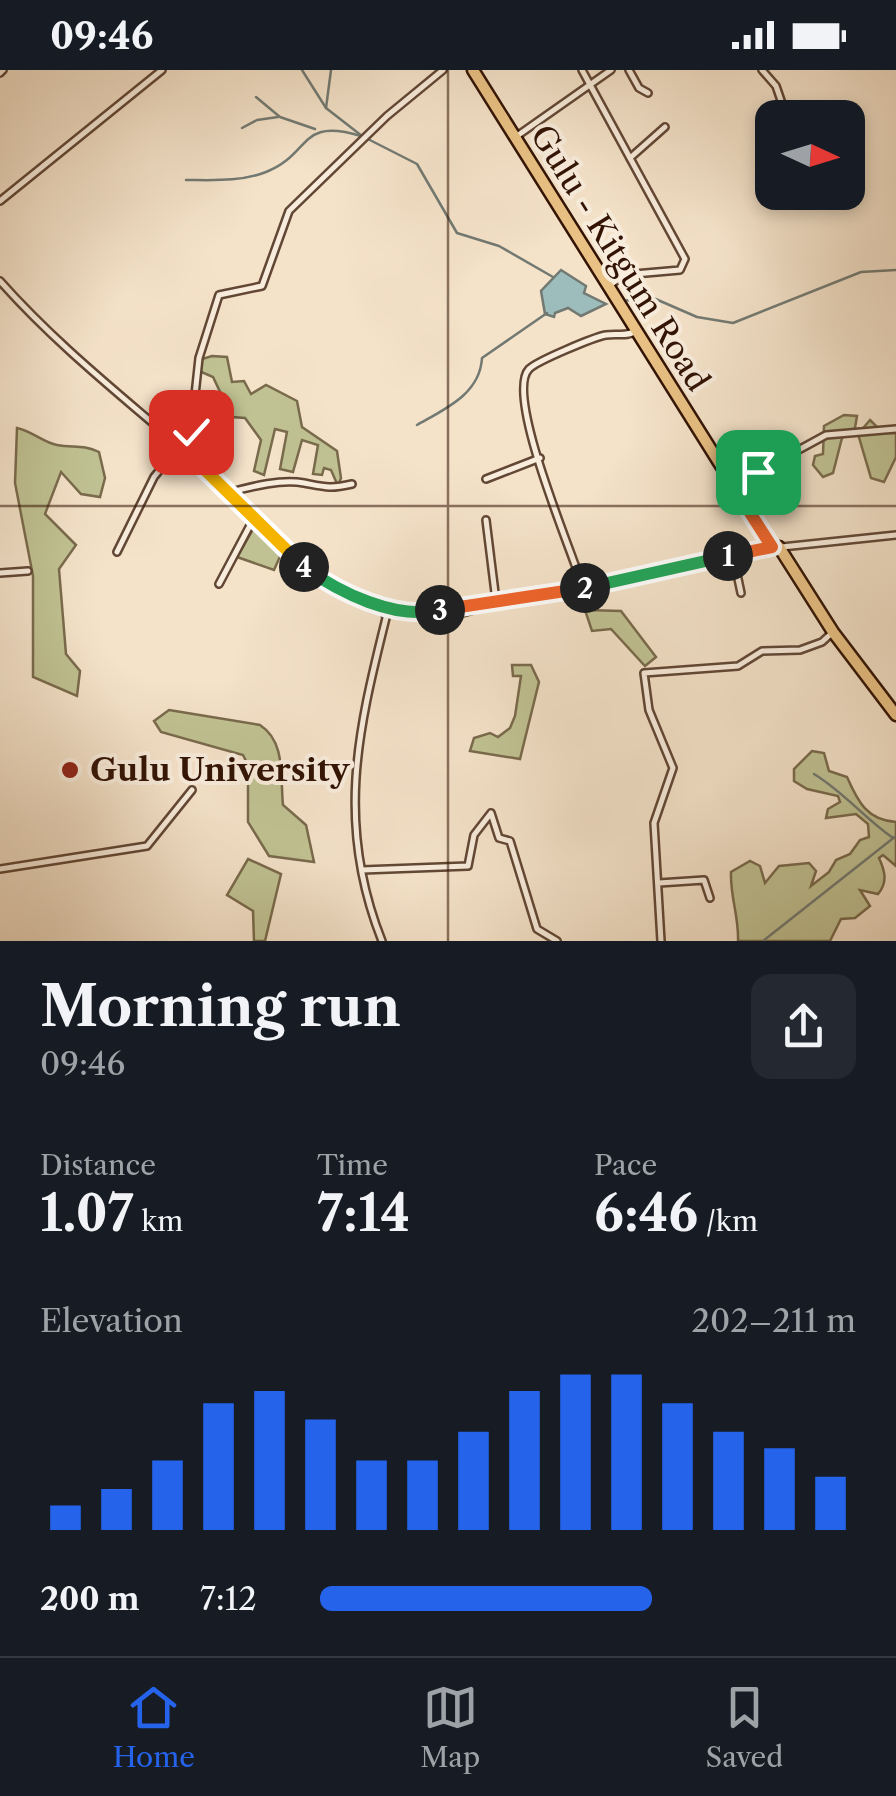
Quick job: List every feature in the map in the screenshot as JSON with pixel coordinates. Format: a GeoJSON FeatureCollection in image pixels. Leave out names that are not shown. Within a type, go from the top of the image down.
{"type":"FeatureCollection","features":[{"type":"Feature","properties":{"kind":"main road","name":"Gulu - Kitgum Road"},"geometry":{"type":"LineString","coordinates":[[473,70],[733,486],[833,632],[892,701],[896,715]]}},
{"type":"Feature","properties":{"kind":"street"},"geometry":{"type":"LineString","coordinates":[[0,202],[162,70]]}},
{"type":"Feature","properties":{"kind":"street"},"geometry":{"type":"LineString","coordinates":[[117,552],[154,478],[191,432],[199,358],[218,295],[262,286],[289,211],[387,116],[443,70]]}},
{"type":"Feature","properties":{"kind":"street"},"geometry":{"type":"LineString","coordinates":[[582,70],[686,263],[680,270],[623,275],[609,286]]}},
{"type":"Feature","properties":{"kind":"street"},"geometry":{"type":"LineString","coordinates":[[517,136],[611,70]]}},
{"type":"Feature","properties":{"kind":"street"},"geometry":{"type":"LineString","coordinates":[[629,70],[638,88],[648,93]]}},
{"type":"Feature","properties":{"kind":"street"},"geometry":{"type":"LineString","coordinates":[[762,70],[776,86],[781,100]]}},
{"type":"Feature","properties":{"kind":"street"},"geometry":{"type":"LineString","coordinates":[[630,158],[665,127]]}},
{"type":"Feature","properties":{"kind":"street"},"geometry":{"type":"LineString","coordinates":[[0,281],[96,378],[231,492],[312,573],[340,590],[397,608],[454,615],[496,601],[583,588],[776,547],[896,535]]}},
{"type":"Feature","properties":{"kind":"street"},"geometry":{"type":"LineString","coordinates":[[583,588],[553,512],[552,491],[525,411],[523,390],[531,368],[586,342],[636,331]]}},
{"type":"Feature","properties":{"kind":"street"},"geometry":{"type":"LineString","coordinates":[[733,486],[826,435],[896,429]]}},
{"type":"Feature","properties":{"kind":"street"},"geometry":{"type":"LineString","coordinates":[[486,479],[540,458]]}},
{"type":"Feature","properties":{"kind":"street"},"geometry":{"type":"LineString","coordinates":[[231,492],[264,484],[306,483],[319,489],[352,484]]}},
{"type":"Feature","properties":{"kind":"street"},"geometry":{"type":"LineString","coordinates":[[220,584],[255,516]]}},
{"type":"Feature","properties":{"kind":"street"},"geometry":{"type":"LineString","coordinates":[[486,520],[496,601]]}},
{"type":"Feature","properties":{"kind":"street"},"geometry":{"type":"LineString","coordinates":[[733,555],[742,593]]}},
{"type":"Feature","properties":{"kind":"street"},"geometry":{"type":"LineString","coordinates":[[0,573],[28,571]]}},
{"type":"Feature","properties":{"kind":"street"},"geometry":{"type":"LineString","coordinates":[[382,941],[354,836],[358,748],[386,618],[383,604]]}},
{"type":"Feature","properties":{"kind":"street"},"geometry":{"type":"LineString","coordinates":[[386,618],[397,608]]}},
{"type":"Feature","properties":{"kind":"street"},"geometry":{"type":"LineString","coordinates":[[661,941],[654,823],[673,768],[649,710],[644,673],[738,666],[762,651],[800,650],[822,642],[833,632]]}},
{"type":"Feature","properties":{"kind":"street"},"geometry":{"type":"LineString","coordinates":[[0,869],[148,846],[192,790]]}},
{"type":"Feature","properties":{"kind":"street"},"geometry":{"type":"LineString","coordinates":[[361,870],[468,866],[474,835],[491,813],[499,838],[510,841],[521,864],[537,929],[557,941]]}},
{"type":"Feature","properties":{"kind":"street"},"geometry":{"type":"LineString","coordinates":[[658,883],[704,880],[710,898]]}},
{"type":"Feature","properties":{"kind":"green space"},"geometry":{"type":"Polygon","coordinates":[[[227,357],[232,382],[244,381],[251,394],[266,385],[297,401],[302,427],[337,451],[341,478],[338,486],[331,470],[324,468],[322,475],[313,474],[318,445],[302,440],[293,472],[280,469],[287,432],[275,429],[264,475],[254,471],[261,440],[245,418],[232,417],[213,377],[199,371],[199,360],[227,357]]]}},
{"type":"Feature","properties":{"kind":"green space"},"geometry":{"type":"Polygon","coordinates":[[[844,415],[857,416],[855,428],[842,438],[833,473],[823,477],[813,465],[815,456],[823,454],[824,426],[844,415]]]}},
{"type":"Feature","properties":{"kind":"green space"},"geometry":{"type":"Polygon","coordinates":[[[870,420],[883,433],[896,433],[896,457],[884,482],[871,478],[858,434],[870,420]]]}},
{"type":"Feature","properties":{"kind":"green space"},"geometry":{"type":"Polygon","coordinates":[[[17,428],[52,444],[99,452],[105,478],[100,497],[81,494],[61,472],[45,514],[76,545],[59,569],[66,654],[80,671],[77,696],[33,677],[33,576],[15,483],[17,428]]]}},
{"type":"Feature","properties":{"kind":"green space"},"geometry":{"type":"Polygon","coordinates":[[[256,524],[282,552],[274,570],[237,557],[256,524]]]}},
{"type":"Feature","properties":{"kind":"green space"},"geometry":{"type":"Polygon","coordinates":[[[585,610],[621,611],[656,657],[645,666],[611,629],[592,631],[585,610]]]}},
{"type":"Feature","properties":{"kind":"green space"},"geometry":{"type":"Polygon","coordinates":[[[512,665],[531,665],[539,682],[520,759],[470,751],[474,738],[490,733],[498,737],[510,728],[521,676],[513,676],[512,665]]]}},
{"type":"Feature","properties":{"kind":"green space"},"geometry":{"type":"Polygon","coordinates":[[[169,710],[260,725],[268,732],[278,750],[283,805],[306,825],[314,862],[269,856],[248,822],[248,765],[243,755],[161,732],[154,721],[169,710]]]}},
{"type":"Feature","properties":{"kind":"green space"},"geometry":{"type":"Polygon","coordinates":[[[812,751],[824,753],[829,771],[847,777],[860,802],[871,813],[896,822],[896,866],[883,855],[879,858],[884,876],[881,890],[878,894],[860,890],[870,906],[855,918],[841,919],[830,941],[738,941],[731,872],[750,861],[760,866],[765,883],[779,866],[809,863],[816,871],[811,886],[829,872],[836,860],[850,854],[860,840],[869,837],[868,824],[856,814],[826,818],[828,809],[840,802],[838,796],[807,789],[794,781],[794,769],[812,751]]]}},
{"type":"Feature","properties":{"kind":"green space"},"geometry":{"type":"Polygon","coordinates":[[[248,859],[281,874],[265,941],[254,941],[253,911],[227,895],[248,859]]]}},
{"type":"Feature","properties":{"kind":"water"},"geometry":{"type":"Polygon","coordinates":[[[561,270],[586,286],[584,293],[606,304],[581,316],[568,308],[554,317],[545,314],[541,291],[561,270]]]}},
{"type":"Feature","properties":{"kind":"waterway"},"geometry":{"type":"LineString","coordinates":[[302,70],[326,108],[362,136],[417,164],[457,233],[499,246],[553,277]]}},
{"type":"Feature","properties":{"kind":"waterway"},"geometry":{"type":"LineString","coordinates":[[326,108],[331,70]]}},
{"type":"Feature","properties":{"kind":"waterway"},"geometry":{"type":"LineString","coordinates":[[256,97],[280,117],[315,129]]}},
{"type":"Feature","properties":{"kind":"waterway"},"geometry":{"type":"LineString","coordinates":[[242,128],[257,120],[278,117]]}},
{"type":"Feature","properties":{"kind":"waterway"},"geometry":{"type":"LineString","coordinates":[[186,180],[237,179],[266,172],[281,165],[315,134],[326,131],[361,136]]}},
{"type":"Feature","properties":{"kind":"waterway"},"geometry":{"type":"LineString","coordinates":[[623,301],[651,297],[697,317],[733,323],[861,272],[896,270]]}},
{"type":"Feature","properties":{"kind":"waterway"},"geometry":{"type":"LineString","coordinates":[[417,425],[468,391],[480,371],[482,358],[547,313]]}},
{"type":"Feature","properties":{"kind":"waterway"},"geometry":{"type":"LineString","coordinates":[[814,774],[893,838]]}},
{"type":"Feature","properties":{"kind":"waterway"},"geometry":{"type":"LineString","coordinates":[[763,941],[896,836]]}},
{"type":"Feature","properties":{"kind":"place","name":"Gulu University"},"geometry":{"type":"Point","coordinates":[70,770]}},
{"type":"Feature","properties":{"kind":"route"},"geometry":{"type":"LineString","coordinates":[[191,432],[178,446],[231,492],[300,564],[340,590],[423,613],[573,591],[772,547],[733,486],[758,472]]}}]}
